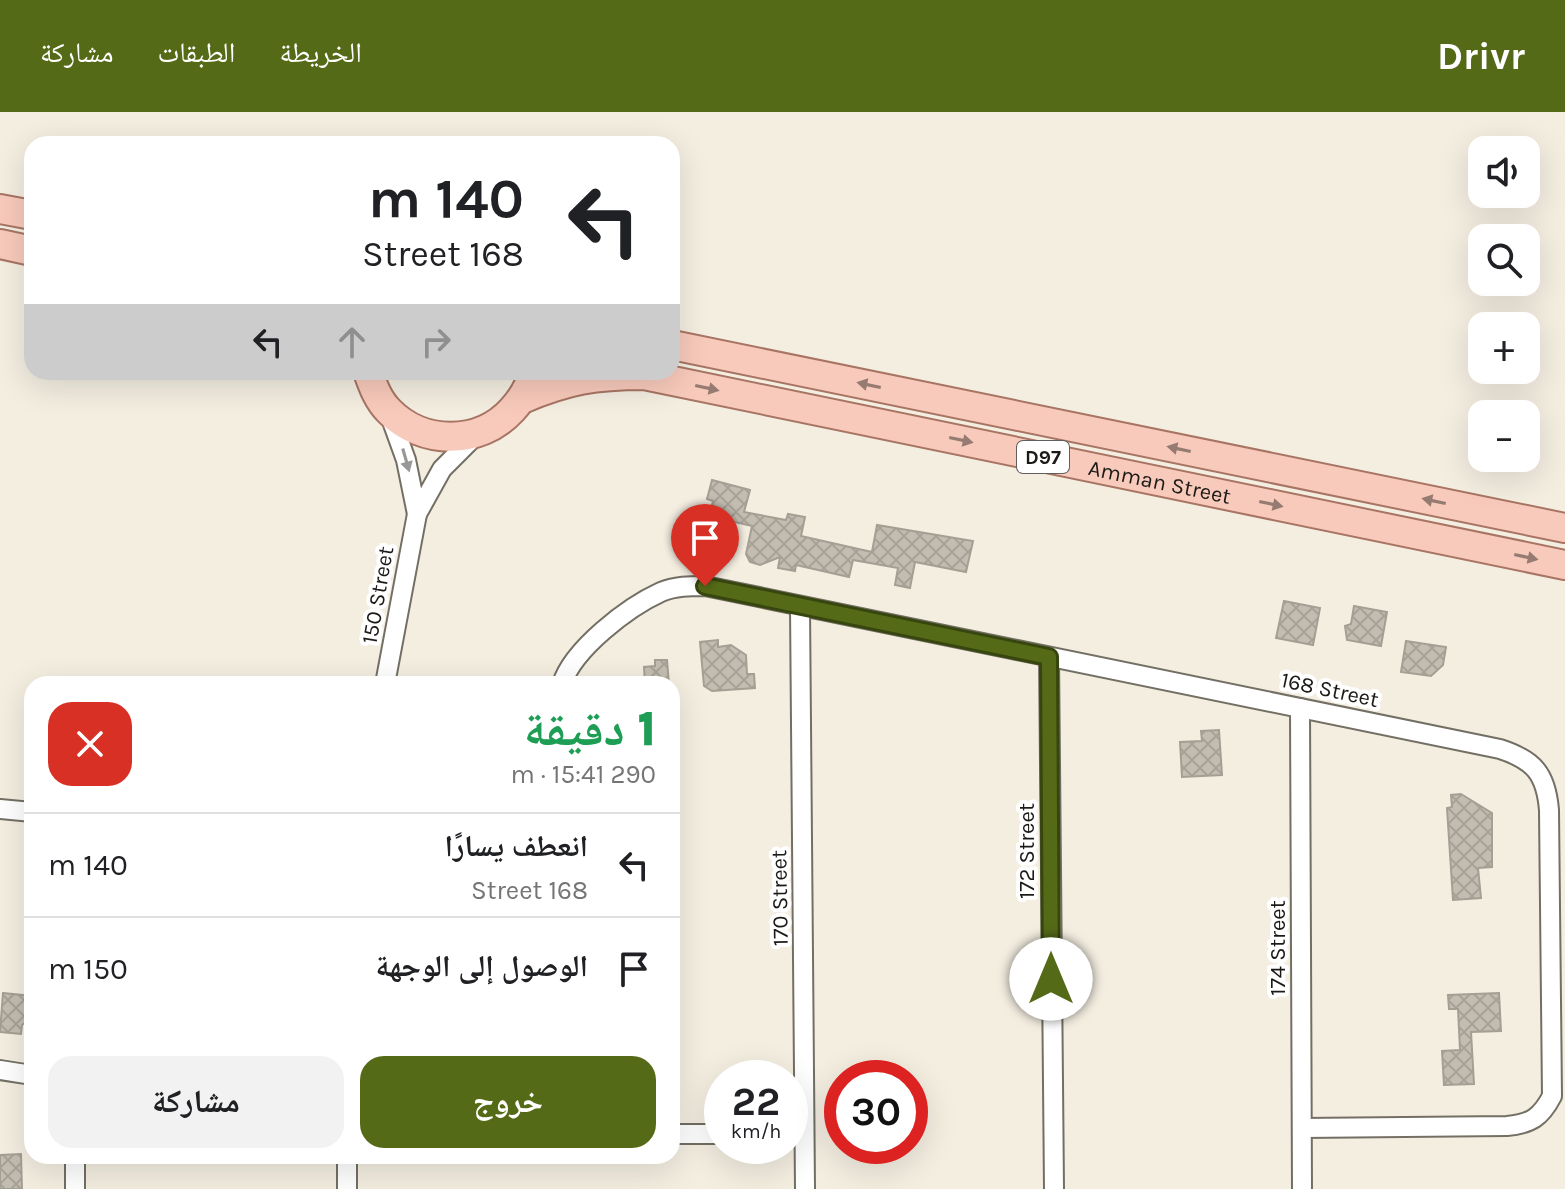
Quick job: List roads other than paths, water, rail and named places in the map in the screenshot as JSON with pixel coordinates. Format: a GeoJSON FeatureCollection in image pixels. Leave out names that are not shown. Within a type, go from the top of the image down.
{"type":"FeatureCollection","features":[{"type":"Feature","properties":{"kind":"main road"},"geometry":{"type":"LineString","coordinates":[[0,209],[24,214]]}},
{"type":"Feature","properties":{"kind":"main road"},"geometry":{"type":"LineString","coordinates":[[0,244],[24,249]]}},
{"type":"Feature","properties":{"kind":"main road","name":"Amman Street"},"geometry":{"type":"LineString","coordinates":[[680,347],[1565,528]]}},
{"type":"Feature","properties":{"kind":"main road"},"geometry":{"type":"LineString","coordinates":[[371,380],[387,409],[406,425],[429,435],[454,437],[478,433],[503,419],[522,399],[530,380]]}},
{"type":"Feature","properties":{"kind":"main road","name":"Amman Street"},"geometry":{"type":"LineString","coordinates":[[522,399],[575,380]]}},
{"type":"Feature","properties":{"kind":"main road","name":"Amman Street"},"geometry":{"type":"LineString","coordinates":[[668,380],[1565,565]]}},
{"type":"Feature","properties":{"kind":"street","name":"150 Street"},"geometry":{"type":"LineString","coordinates":[[387,409],[406,460],[417,514]]}},
{"type":"Feature","properties":{"kind":"street","name":"150 Street"},"geometry":{"type":"LineString","coordinates":[[387,676],[417,514],[442,469],[478,433]]}},
{"type":"Feature","properties":{"kind":"street","name":"168 Street"},"geometry":{"type":"LineString","coordinates":[[566,676],[580,651],[602,632],[662,592],[683,586],[705,586],[1500,749],[1521,756],[1537,770],[1547,789],[1549,810],[1552,1096],[1543,1114],[1526,1124],[1302,1128]]}},
{"type":"Feature","properties":{"kind":"street","name":"170 Street"},"geometry":{"type":"LineString","coordinates":[[797,1060],[800,607]]}},
{"type":"Feature","properties":{"kind":"street","name":"172 Street"},"geometry":{"type":"LineString","coordinates":[[1049,657],[1054,1189]]}},
{"type":"Feature","properties":{"kind":"street","name":"174 Street"},"geometry":{"type":"LineString","coordinates":[[1300,708],[1302,1189]]}},
{"type":"Feature","properties":{"kind":"street"},"geometry":{"type":"LineString","coordinates":[[0,809],[24,811]]}},
{"type":"Feature","properties":{"kind":"street"},"geometry":{"type":"LineString","coordinates":[[0,1070],[24,1074]]}},
{"type":"Feature","properties":{"kind":"street"},"geometry":{"type":"LineString","coordinates":[[680,1134],[704,1134]]}},
{"type":"Feature","properties":{"kind":"street"},"geometry":{"type":"LineString","coordinates":[[75,1164],[75,1189]]}},
{"type":"Feature","properties":{"kind":"street"},"geometry":{"type":"LineString","coordinates":[[347,1164],[347,1189]]}},
{"type":"Feature","properties":{"kind":"street","name":"170 Street"},"geometry":{"type":"LineString","coordinates":[[801,1164],[805,1189]]}}]}
